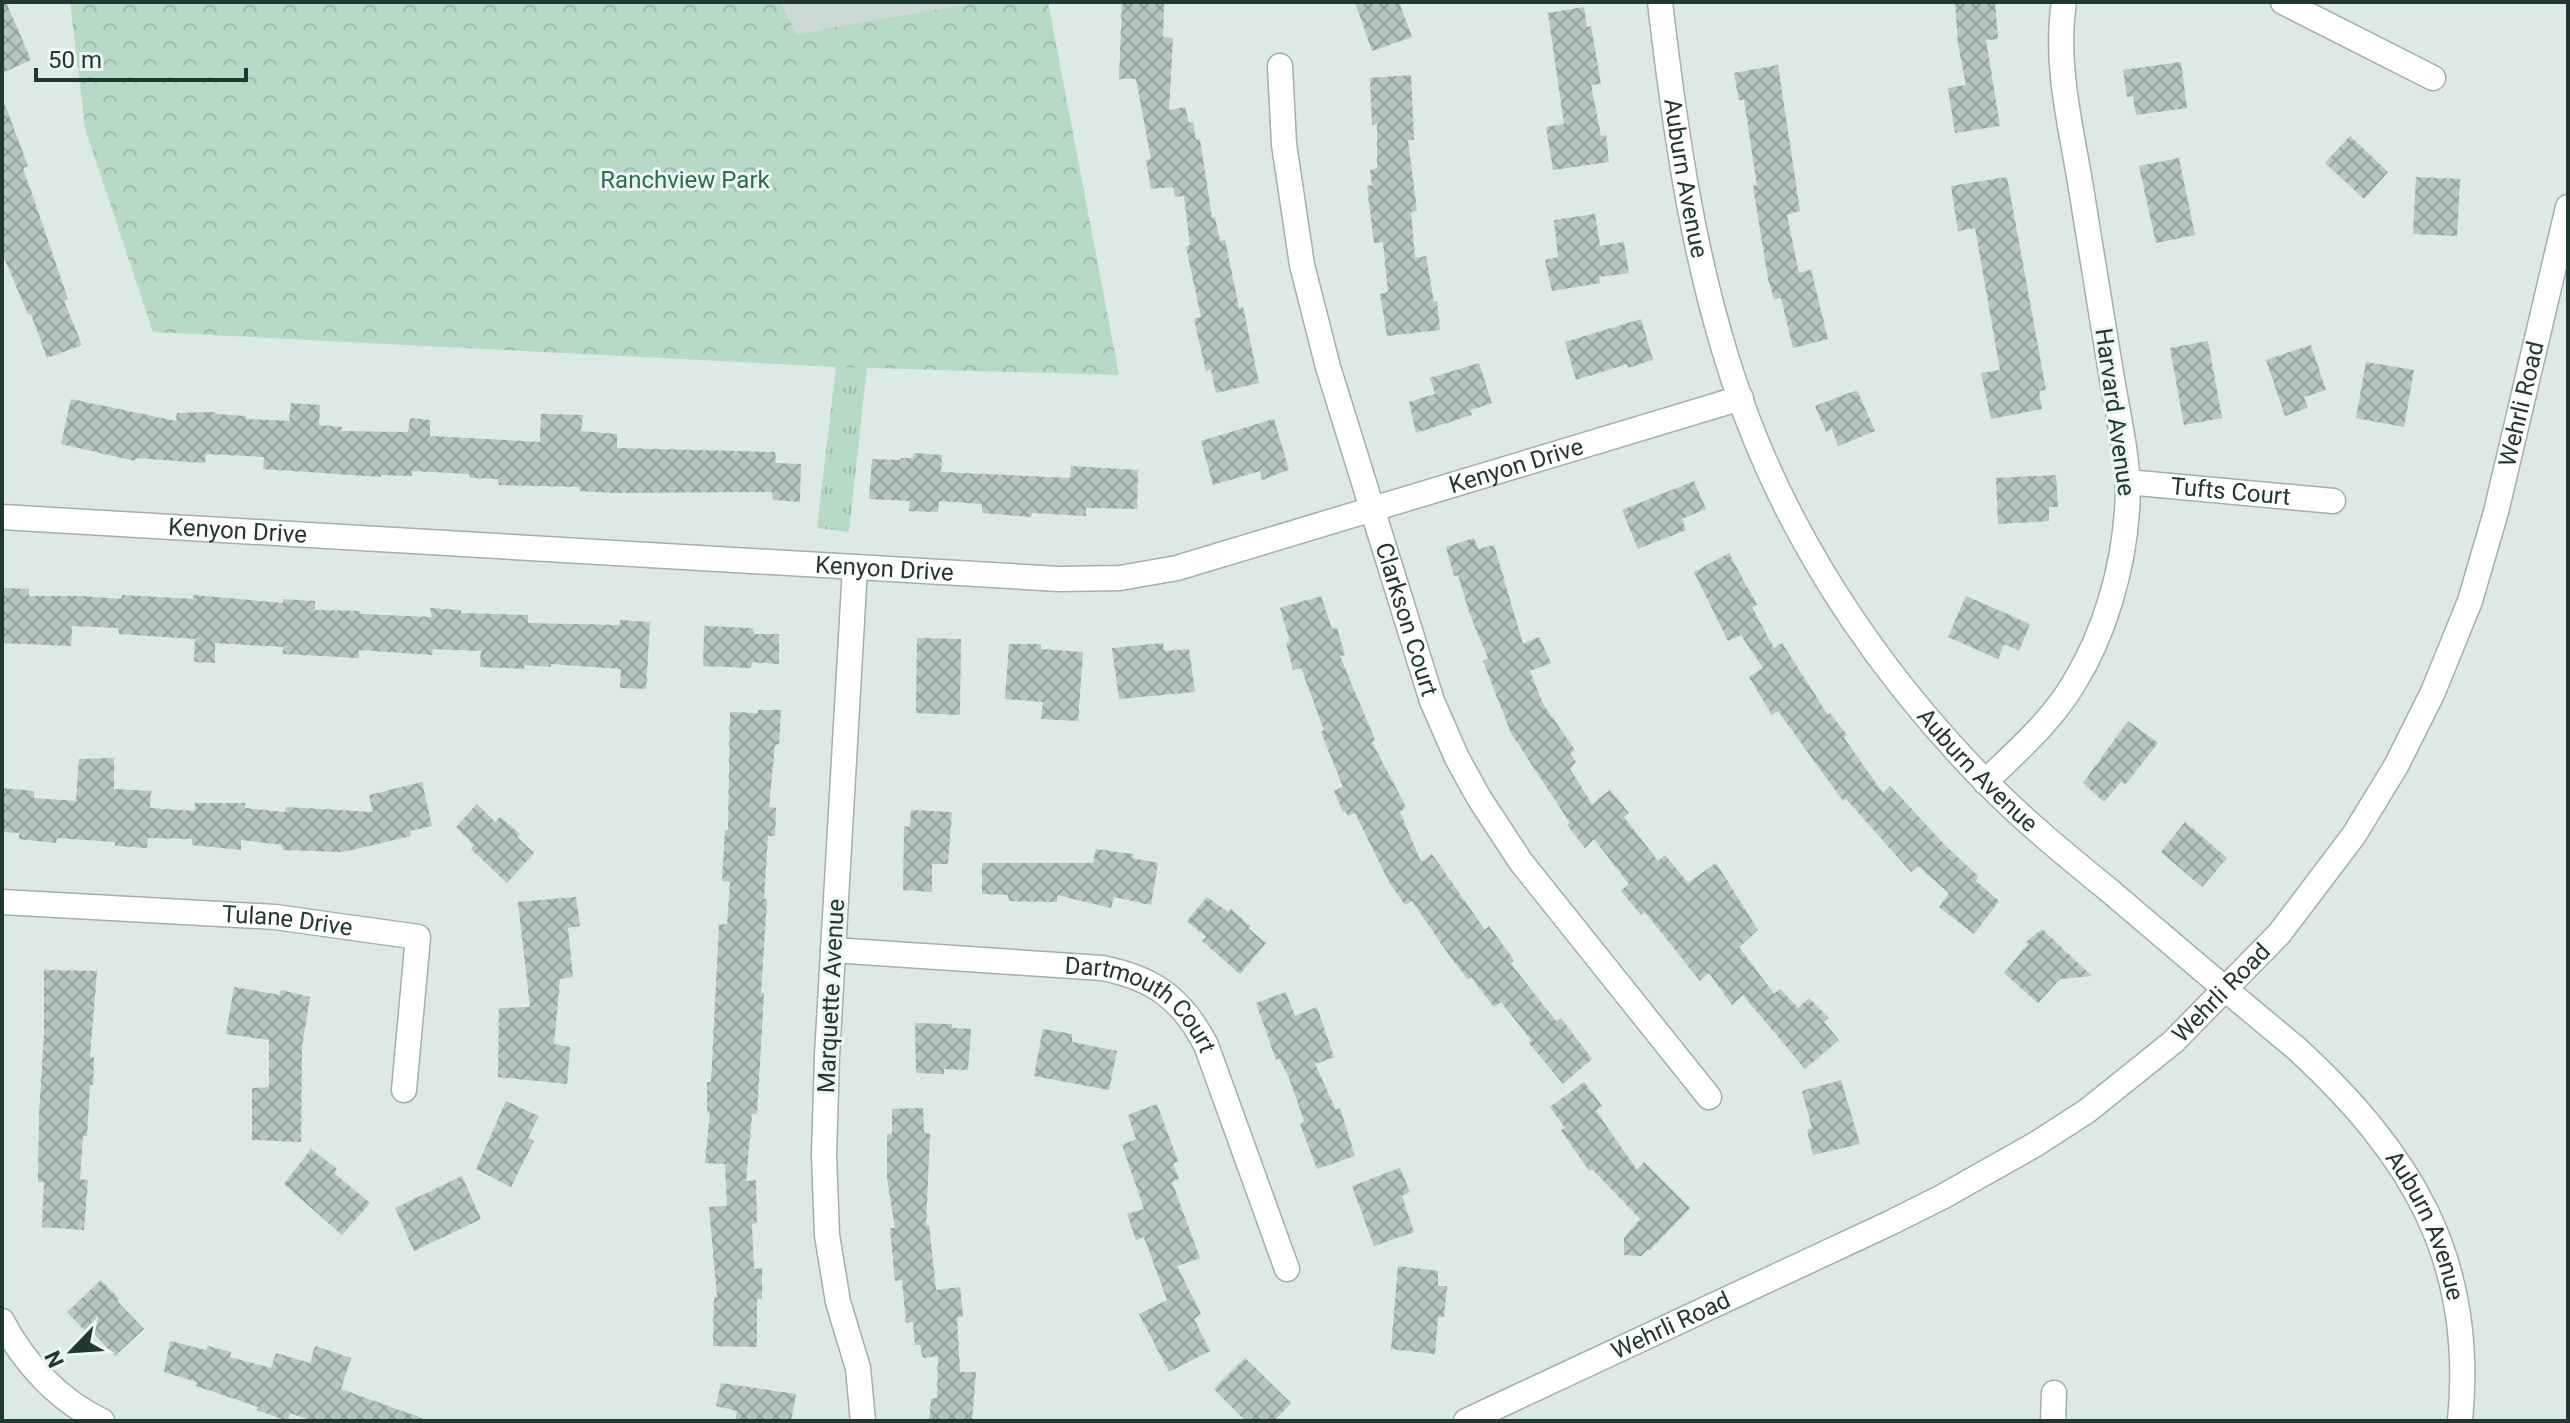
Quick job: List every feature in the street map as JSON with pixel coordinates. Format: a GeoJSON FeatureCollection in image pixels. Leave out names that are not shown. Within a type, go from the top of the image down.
{"type":"FeatureCollection","features":[{"type":"Feature","properties":{"kind":"street","name":"Auburn Avenue"},"geometry":{"type":"LineString","coordinates":[[1660,2],[1685,185],[1715,317],[1766,463],[1798,529],[1838,597],[1878,655],[1925,716],[1985,782],[2030,824],[2334,1083],[2390,1148],[2436,1230],[2448,1268],[2458,1313],[2462,1385],[2460,1421]]}},
{"type":"Feature","properties":{"kind":"street","name":"Harvard Avenue"},"geometry":{"type":"LineString","coordinates":[[1985,782],[2041,728],[2074,684],[2107,610],[2123,547],[2128,508],[2114,388],[2063,79],[2061,21],[2064,2]]}},
{"type":"Feature","properties":{"kind":"street"},"geometry":{"type":"LineString","coordinates":[[2283,2],[2433,78]]}},
{"type":"Feature","properties":{"kind":"street","name":"Clarkson Court"},"geometry":{"type":"LineString","coordinates":[[1280,66],[1284,144],[1302,265],[1328,367],[1432,701],[1479,798],[1521,862],[1709,1097]]}},
{"type":"Feature","properties":{"kind":"street","name":"Wehrli Road"},"geometry":{"type":"LineString","coordinates":[[1466,1421],[1890,1223],[2036,1144],[2087,1111],[2173,1042],[2279,934],[2354,835],[2396,766],[2438,680],[2470,601],[2496,512],[2568,207]]}},
{"type":"Feature","properties":{"kind":"street","name":"Kenyon Drive"},"geometry":{"type":"LineString","coordinates":[[2,517],[855,568],[1059,579],[1120,578],[1177,568],[1741,398]]}},
{"type":"Feature","properties":{"kind":"street","name":"Tufts Court"},"geometry":{"type":"LineString","coordinates":[[2127,482],[2333,501]]}},
{"type":"Feature","properties":{"kind":"street","name":"Marquette Avenue"},"geometry":{"type":"LineString","coordinates":[[855,568],[824,1155],[827,1235],[838,1302],[858,1368],[863,1421]]}},
{"type":"Feature","properties":{"kind":"street","name":"Tulane Drive"},"geometry":{"type":"LineString","coordinates":[[2,902],[275,917],[418,937],[404,1090]]}},
{"type":"Feature","properties":{"kind":"street","name":"Dartmouth Court"},"geometry":{"type":"LineString","coordinates":[[833,950],[1102,968],[1125,972],[1154,985],[1183,1008],[1206,1045],[1287,1269]]}},
{"type":"Feature","properties":{"kind":"street"},"geometry":{"type":"LineString","coordinates":[[2,1321],[31,1365],[67,1399],[102,1421]]}},
{"type":"Feature","properties":{"kind":"street"},"geometry":{"type":"LineString","coordinates":[[2053,1421],[2054,1393]]}},
{"type":"Feature","properties":{"kind":"shaded area"},"geometry":{"type":"Polygon","coordinates":[[[781,2],[977,2],[796,34],[781,2]]]}},
{"type":"Feature","properties":{"kind":"green space","name":"Ranchview Park"},"geometry":{"type":"Polygon","coordinates":[[[70,2],[781,2],[796,34],[978,2],[1048,2],[1119,375],[836,367],[153,332],[85,128],[70,2]]]}},
{"type":"Feature","properties":{"kind":"green space"},"geometry":{"type":"Polygon","coordinates":[[[836,367],[867,367],[849,532],[817,528],[836,367]]]}},
{"type":"Feature","properties":{"kind":"building"},"geometry":{"type":"Polygon","coordinates":[[[2,2],[6,2],[31,60],[2,73],[2,2]]]}},
{"type":"Feature","properties":{"kind":"building"},"geometry":{"type":"Polygon","coordinates":[[[1122,2],[1164,3],[1163,37],[1173,38],[1169,110],[1185,107],[1189,123],[1193,122],[1196,140],[1200,139],[1212,218],[1215,217],[1220,241],[1225,240],[1259,383],[1216,393],[1211,370],[1206,371],[1194,319],[1201,317],[1186,247],[1190,245],[1184,196],[1175,197],[1173,187],[1151,189],[1146,160],[1151,159],[1136,79],[1119,79],[1122,2]]]}},
{"type":"Feature","properties":{"kind":"building"},"geometry":{"type":"Polygon","coordinates":[[[1355,2],[1399,2],[1412,37],[1372,51],[1355,2]]]}},
{"type":"Feature","properties":{"kind":"building"},"geometry":{"type":"Polygon","coordinates":[[[1955,2],[1995,2],[1998,39],[1986,40],[2000,126],[1955,133],[1948,88],[1966,85],[1958,44],[1955,2]]]}},
{"type":"Feature","properties":{"kind":"building"},"geometry":{"type":"Polygon","coordinates":[[[1584,7],[1587,27],[1591,26],[1601,84],[1591,85],[1601,136],[1606,135],[1609,162],[1553,170],[1546,127],[1564,124],[1548,13],[1584,7]]]}},
{"type":"Feature","properties":{"kind":"building"},"geometry":{"type":"Polygon","coordinates":[[[2181,62],[2187,108],[2136,115],[2133,96],[2127,97],[2123,70],[2181,62]]]}},
{"type":"Feature","properties":{"kind":"building"},"geometry":{"type":"Polygon","coordinates":[[[1778,65],[1800,211],[1787,215],[1799,273],[1811,270],[1828,339],[1793,348],[1781,298],[1774,299],[1768,279],[1753,186],[1757,185],[1744,100],[1739,100],[1734,73],[1778,65]]]}},
{"type":"Feature","properties":{"kind":"building"},"geometry":{"type":"Polygon","coordinates":[[[1411,75],[1414,140],[1408,140],[1417,211],[1411,212],[1415,258],[1426,256],[1434,302],[1437,301],[1440,330],[1387,336],[1380,294],[1388,292],[1383,242],[1374,243],[1367,186],[1372,185],[1370,170],[1377,168],[1377,124],[1372,125],[1370,78],[1411,75]]]}},
{"type":"Feature","properties":{"kind":"building"},"geometry":{"type":"Polygon","coordinates":[[[2,102],[28,166],[23,168],[68,299],[64,301],[82,345],[47,358],[31,314],[28,314],[2,253],[2,102]]]}},
{"type":"Feature","properties":{"kind":"building"},"geometry":{"type":"Polygon","coordinates":[[[2350,136],[2388,172],[2364,199],[2325,163],[2350,136]]]}},
{"type":"Feature","properties":{"kind":"building"},"geometry":{"type":"Polygon","coordinates":[[[2179,158],[2195,235],[2156,243],[2139,166],[2179,158]]]}},
{"type":"Feature","properties":{"kind":"building"},"geometry":{"type":"Polygon","coordinates":[[[2007,177],[2046,390],[2039,391],[2042,409],[1991,419],[1981,373],[2000,370],[1975,228],[1958,231],[1951,186],[2007,177]]]}},
{"type":"Feature","properties":{"kind":"building"},"geometry":{"type":"Polygon","coordinates":[[[2416,177],[2460,179],[2457,236],[2413,234],[2416,177]]]}},
{"type":"Feature","properties":{"kind":"building"},"geometry":{"type":"Polygon","coordinates":[[[1595,214],[1600,246],[1624,242],[1629,273],[1599,277],[1600,283],[1552,291],[1545,260],[1558,257],[1554,220],[1595,214]]]}},
{"type":"Feature","properties":{"kind":"building"},"geometry":{"type":"Polygon","coordinates":[[[1641,319],[1653,360],[1628,368],[1627,364],[1576,380],[1565,342],[1641,319]]]}},
{"type":"Feature","properties":{"kind":"building"},"geometry":{"type":"Polygon","coordinates":[[[2208,341],[2222,418],[2184,425],[2170,348],[2208,341]]]}},
{"type":"Feature","properties":{"kind":"building"},"geometry":{"type":"Polygon","coordinates":[[[2311,345],[2326,390],[2304,397],[2308,408],[2285,416],[2266,360],[2311,345]]]}},
{"type":"Feature","properties":{"kind":"building"},"geometry":{"type":"Polygon","coordinates":[[[2366,362],[2414,370],[2404,427],[2356,418],[2366,362]]]}},
{"type":"Feature","properties":{"kind":"building"},"geometry":{"type":"Polygon","coordinates":[[[1479,363],[1492,403],[1471,410],[1472,415],[1416,433],[1409,402],[1435,394],[1430,378],[1479,363]]]}},
{"type":"Feature","properties":{"kind":"building"},"geometry":{"type":"Polygon","coordinates":[[[1857,390],[1875,431],[1838,446],[1832,429],[1826,432],[1815,406],[1857,390]]]}},
{"type":"Feature","properties":{"kind":"building"},"geometry":{"type":"Polygon","coordinates":[[[71,399],[176,421],[177,413],[215,412],[246,416],[246,419],[289,421],[291,403],[320,405],[319,425],[342,427],[341,431],[408,432],[410,418],[430,420],[430,436],[540,442],[541,414],[583,415],[581,431],[617,434],[617,448],[775,452],[776,463],[801,464],[800,502],[773,500],[772,492],[614,493],[580,491],[580,487],[499,485],[498,479],[470,478],[469,474],[412,471],[412,476],[381,477],[263,469],[264,457],[206,454],[205,463],[136,458],[135,461],[61,444],[71,399]]]}},
{"type":"Feature","properties":{"kind":"building"},"geometry":{"type":"Polygon","coordinates":[[[1274,419],[1289,470],[1262,480],[1260,471],[1213,485],[1201,441],[1274,419]]]}},
{"type":"Feature","properties":{"kind":"building"},"geometry":{"type":"Polygon","coordinates":[[[914,453],[942,455],[941,472],[1070,478],[1071,466],[1138,470],[1137,509],[1086,508],[1086,516],[1032,513],[1031,517],[982,513],[982,504],[939,501],[938,512],[909,511],[910,501],[869,499],[872,459],[901,460],[913,458],[914,453]]]}},
{"type":"Feature","properties":{"kind":"building"},"geometry":{"type":"Polygon","coordinates":[[[2056,475],[2058,507],[2049,507],[2049,521],[1998,524],[1996,478],[2056,475]]]}},
{"type":"Feature","properties":{"kind":"building"},"geometry":{"type":"Polygon","coordinates":[[[1694,481],[1706,509],[1682,519],[1686,530],[1638,549],[1622,510],[1694,481]]]}},
{"type":"Feature","properties":{"kind":"building"},"geometry":{"type":"Polygon","coordinates":[[[1474,538],[1478,549],[1494,545],[1523,644],[1539,637],[1551,663],[1530,671],[1543,704],[1575,750],[1570,754],[1576,762],[1570,769],[1592,804],[1610,790],[1629,813],[1624,817],[1658,861],[1665,855],[1688,883],[1716,863],[1758,930],[1739,947],[1774,994],[1780,989],[1798,1008],[1809,998],[1829,1018],[1824,1022],[1839,1040],[1805,1069],[1743,995],[1732,1005],[1709,973],[1700,981],[1645,912],[1641,915],[1621,891],[1629,884],[1594,839],[1585,848],[1567,825],[1570,823],[1511,733],[1483,661],[1488,658],[1458,575],[1454,576],[1446,547],[1474,538]]]}},
{"type":"Feature","properties":{"kind":"building"},"geometry":{"type":"Polygon","coordinates":[[[1729,553],[1757,605],[1752,607],[1774,648],[1782,643],[1828,715],[1830,713],[1847,735],[1844,738],[1883,793],[1890,786],[1978,876],[1976,881],[1999,901],[1974,934],[1939,907],[1949,893],[1918,866],[1911,872],[1846,799],[1843,801],[1778,711],[1772,715],[1749,677],[1763,668],[1741,635],[1728,641],[1694,572],[1729,553]]]}},
{"type":"Feature","properties":{"kind":"building"},"geometry":{"type":"Polygon","coordinates":[[[2,588],[29,589],[29,596],[121,599],[122,595],[193,599],[193,595],[283,603],[283,599],[315,601],[315,610],[360,611],[360,614],[432,617],[430,608],[461,610],[461,613],[528,615],[528,623],[620,625],[620,620],[650,622],[646,689],[620,688],[621,669],[551,664],[551,667],[524,665],[524,669],[480,667],[481,651],[433,649],[432,655],[359,650],[359,658],[283,654],[283,647],[215,643],[215,663],[194,662],[195,639],[119,634],[118,628],[72,626],[71,646],[2,643],[2,588]]]}},
{"type":"Feature","properties":{"kind":"building"},"geometry":{"type":"Polygon","coordinates":[[[1321,596],[1332,629],[1337,628],[1345,655],[1340,656],[1375,740],[1372,742],[1406,807],[1400,812],[1421,862],[1432,854],[1485,930],[1489,926],[1514,960],[1511,964],[1556,1021],[1561,1018],[1592,1059],[1563,1084],[1501,1002],[1494,1007],[1471,977],[1468,979],[1412,901],[1405,905],[1389,882],[1355,813],[1348,816],[1343,812],[1334,791],[1343,787],[1321,732],[1324,730],[1301,668],[1293,670],[1286,643],[1290,642],[1280,608],[1321,596]]]}},
{"type":"Feature","properties":{"kind":"building"},"geometry":{"type":"Polygon","coordinates":[[[1966,596],[2030,624],[2019,651],[2004,644],[1998,659],[1948,637],[1966,596]]]}},
{"type":"Feature","properties":{"kind":"building"},"geometry":{"type":"Polygon","coordinates":[[[704,626],[753,628],[754,634],[779,634],[779,664],[752,662],[751,668],[703,666],[704,626]]]}},
{"type":"Feature","properties":{"kind":"building"},"geometry":{"type":"Polygon","coordinates":[[[917,638],[961,639],[960,715],[916,713],[917,638]]]}},
{"type":"Feature","properties":{"kind":"building"},"geometry":{"type":"Polygon","coordinates":[[[1163,643],[1164,651],[1189,649],[1195,692],[1119,699],[1112,648],[1163,643]]]}},
{"type":"Feature","properties":{"kind":"building"},"geometry":{"type":"Polygon","coordinates":[[[1009,644],[1041,644],[1041,649],[1083,652],[1078,721],[1041,719],[1043,702],[1005,699],[1009,644]]]}},
{"type":"Feature","properties":{"kind":"building"},"geometry":{"type":"Polygon","coordinates":[[[758,710],[781,710],[769,807],[776,808],[775,836],[768,836],[757,1114],[752,1114],[746,1181],[756,1180],[757,1223],[752,1224],[754,1269],[762,1268],[762,1299],[757,1299],[757,1347],[713,1346],[714,1297],[717,1297],[709,1207],[727,1206],[725,1164],[705,1163],[710,1112],[707,1113],[707,1082],[711,1082],[719,925],[727,924],[730,882],[722,881],[725,830],[728,830],[730,712],[758,713],[758,710]]]}},
{"type":"Feature","properties":{"kind":"building"},"geometry":{"type":"Polygon","coordinates":[[[2128,721],[2158,743],[2125,785],[2121,782],[2104,802],[2083,783],[2128,721]]]}},
{"type":"Feature","properties":{"kind":"building"},"geometry":{"type":"Polygon","coordinates":[[[114,758],[114,789],[151,791],[150,808],[195,811],[195,803],[245,803],[245,808],[285,812],[286,807],[373,812],[369,795],[422,782],[432,826],[410,831],[411,836],[343,852],[283,850],[282,845],[241,840],[241,850],[192,845],[192,839],[148,838],[147,848],[115,846],[115,842],[57,838],[56,843],[19,839],[19,833],[2,832],[2,788],[34,791],[34,798],[76,801],[79,759],[114,758]]]}},
{"type":"Feature","properties":{"kind":"building"},"geometry":{"type":"Polygon","coordinates":[[[477,804],[495,822],[500,817],[520,834],[517,837],[534,853],[507,883],[471,849],[474,845],[456,827],[477,804]]]}},
{"type":"Feature","properties":{"kind":"building"},"geometry":{"type":"Polygon","coordinates":[[[911,810],[952,812],[948,864],[932,864],[932,892],[903,890],[904,826],[910,827],[911,810]]]}},
{"type":"Feature","properties":{"kind":"building"},"geometry":{"type":"Polygon","coordinates":[[[2185,822],[2227,858],[2202,887],[2161,852],[2185,822]]]}},
{"type":"Feature","properties":{"kind":"building"},"geometry":{"type":"Polygon","coordinates":[[[1096,849],[1133,854],[1133,858],[1158,863],[1151,905],[1114,897],[1111,908],[1057,895],[1057,902],[1009,901],[1008,895],[982,894],[982,863],[1093,863],[1096,849]]]}},
{"type":"Feature","properties":{"kind":"building"},"geometry":{"type":"Polygon","coordinates":[[[576,897],[580,926],[568,928],[573,977],[560,979],[554,1044],[570,1047],[567,1084],[498,1077],[499,1008],[530,1007],[518,902],[576,897]]]}},
{"type":"Feature","properties":{"kind":"building"},"geometry":{"type":"Polygon","coordinates":[[[1207,897],[1228,912],[1231,909],[1266,943],[1240,974],[1202,941],[1206,937],[1187,921],[1207,897]]]}},
{"type":"Feature","properties":{"kind":"building"},"geometry":{"type":"Polygon","coordinates":[[[2042,929],[2092,976],[2060,979],[2038,1003],[2004,973],[2028,944],[2026,942],[2042,929]]]}},
{"type":"Feature","properties":{"kind":"building"},"geometry":{"type":"Polygon","coordinates":[[[44,970],[97,971],[90,1057],[94,1057],[93,1085],[90,1085],[87,1136],[83,1136],[80,1179],[88,1180],[84,1230],[42,1227],[44,1182],[38,1182],[44,970]]]}},
{"type":"Feature","properties":{"kind":"building"},"geometry":{"type":"Polygon","coordinates":[[[234,987],[280,995],[281,990],[310,997],[302,1046],[301,1142],[252,1140],[252,1088],[269,1087],[269,1040],[226,1034],[234,987]]]}},
{"type":"Feature","properties":{"kind":"building"},"geometry":{"type":"Polygon","coordinates":[[[1286,992],[1295,1016],[1317,1007],[1334,1057],[1315,1064],[1336,1110],[1340,1108],[1355,1156],[1317,1169],[1300,1124],[1304,1121],[1289,1078],[1279,1058],[1276,1060],[1256,1003],[1286,992]]]}},
{"type":"Feature","properties":{"kind":"building"},"geometry":{"type":"Polygon","coordinates":[[[915,1023],[952,1024],[952,1028],[971,1029],[968,1070],[944,1069],[944,1074],[916,1073],[915,1023]]]}},
{"type":"Feature","properties":{"kind":"building"},"geometry":{"type":"Polygon","coordinates":[[[1043,1029],[1072,1034],[1072,1042],[1117,1051],[1109,1090],[1034,1076],[1043,1029]]]}},
{"type":"Feature","properties":{"kind":"building"},"geometry":{"type":"Polygon","coordinates":[[[1841,1080],[1860,1144],[1813,1155],[1807,1130],[1812,1128],[1802,1091],[1841,1080]]]}},
{"type":"Feature","properties":{"kind":"building"},"geometry":{"type":"Polygon","coordinates":[[[1584,1082],[1602,1106],[1596,1111],[1637,1170],[1644,1162],[1690,1208],[1641,1256],[1624,1255],[1624,1238],[1640,1219],[1592,1169],[1589,1171],[1561,1130],[1565,1128],[1550,1107],[1584,1082]]]}},
{"type":"Feature","properties":{"kind":"building"},"geometry":{"type":"Polygon","coordinates":[[[506,1101],[539,1116],[528,1138],[534,1141],[511,1187],[476,1169],[506,1101]]]}},
{"type":"Feature","properties":{"kind":"building"},"geometry":{"type":"Polygon","coordinates":[[[1157,1104],[1178,1161],[1173,1164],[1179,1179],[1172,1182],[1200,1258],[1177,1266],[1201,1314],[1194,1319],[1210,1351],[1169,1372],[1139,1314],[1167,1300],[1144,1237],[1136,1240],[1127,1214],[1144,1209],[1122,1145],[1136,1139],[1128,1115],[1157,1104]]]}},
{"type":"Feature","properties":{"kind":"building"},"geometry":{"type":"Polygon","coordinates":[[[923,1108],[924,1133],[930,1134],[926,1226],[929,1225],[936,1290],[960,1287],[963,1317],[957,1317],[960,1372],[976,1372],[972,1421],[929,1421],[931,1399],[937,1398],[938,1356],[923,1358],[920,1345],[915,1345],[913,1322],[906,1323],[902,1280],[895,1281],[890,1228],[895,1228],[887,1178],[887,1134],[892,1134],[892,1109],[923,1108]]]}},
{"type":"Feature","properties":{"kind":"building"},"geometry":{"type":"Polygon","coordinates":[[[311,1149],[337,1169],[334,1173],[370,1203],[342,1235],[284,1184],[311,1149]]]}},
{"type":"Feature","properties":{"kind":"building"},"geometry":{"type":"Polygon","coordinates":[[[1400,1168],[1410,1192],[1402,1196],[1414,1232],[1374,1246],[1352,1186],[1400,1168]]]}},
{"type":"Feature","properties":{"kind":"building"},"geometry":{"type":"Polygon","coordinates":[[[462,1176],[481,1219],[414,1251],[395,1208],[462,1176]]]}},
{"type":"Feature","properties":{"kind":"building"},"geometry":{"type":"Polygon","coordinates":[[[1398,1266],[1438,1271],[1438,1286],[1447,1286],[1444,1317],[1438,1317],[1435,1354],[1391,1349],[1398,1266]]]}},
{"type":"Feature","properties":{"kind":"building"},"geometry":{"type":"Polygon","coordinates":[[[101,1280],[144,1329],[115,1356],[67,1312],[101,1280]]]}},
{"type":"Feature","properties":{"kind":"building"},"geometry":{"type":"Polygon","coordinates":[[[170,1341],[206,1350],[208,1346],[231,1352],[230,1357],[271,1368],[276,1353],[310,1363],[315,1346],[351,1358],[341,1389],[422,1418],[421,1421],[313,1421],[290,1413],[288,1421],[257,1410],[258,1407],[196,1386],[197,1382],[164,1372],[170,1341]]]}},
{"type":"Feature","properties":{"kind":"building"},"geometry":{"type":"Polygon","coordinates":[[[1245,1358],[1291,1403],[1274,1421],[1246,1421],[1214,1389],[1245,1358]]]}},
{"type":"Feature","properties":{"kind":"building"},"geometry":{"type":"Polygon","coordinates":[[[721,1383],[796,1394],[791,1421],[735,1421],[737,1411],[716,1406],[721,1383]]]}}]}
